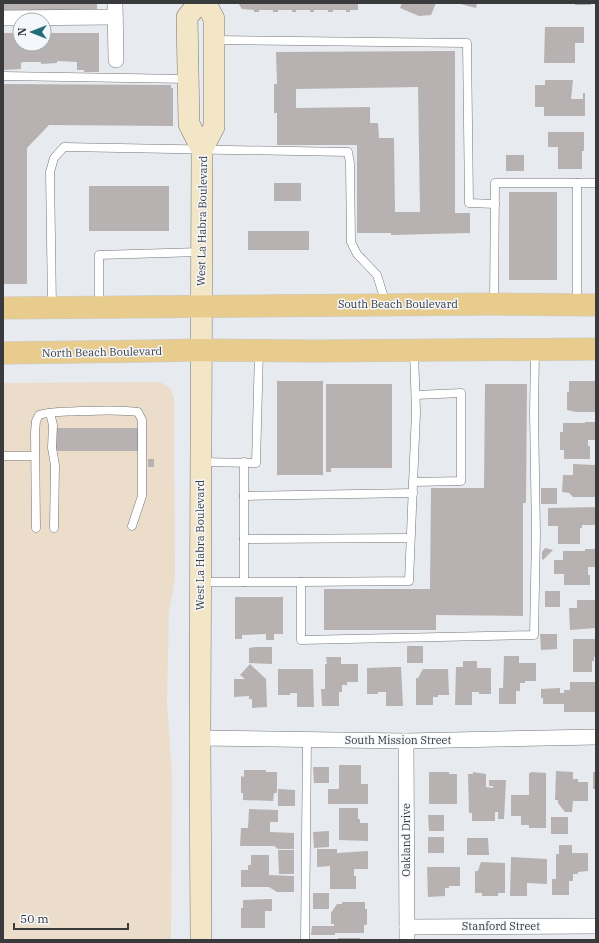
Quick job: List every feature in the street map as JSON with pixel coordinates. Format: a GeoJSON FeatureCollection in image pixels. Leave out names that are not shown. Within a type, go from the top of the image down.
{"type":"FeatureCollection","features":[{"type":"Feature","properties":{"kind":"main road","name":"West La Habra Boulevard"},"geometry":{"type":"LineString","coordinates":[[198,3],[188,18],[189,124],[202,150]]}},
{"type":"Feature","properties":{"kind":"main road","name":"West La Habra Boulevard"},"geometry":{"type":"LineString","coordinates":[[201,940],[200,462],[202,150],[214,127],[214,19],[206,3]]}},
{"type":"Feature","properties":{"kind":"main road","name":"South Beach Boulevard"},"geometry":{"type":"LineString","coordinates":[[201,306],[587,304]]}},
{"type":"Feature","properties":{"kind":"main road"},"geometry":{"type":"LineString","coordinates":[[3,308],[201,306]]}},
{"type":"Feature","properties":{"kind":"main road"},"geometry":{"type":"LineString","coordinates":[[201,350],[596,349]]}},
{"type":"Feature","properties":{"kind":"main road","name":"North Beach Boulevard"},"geometry":{"type":"LineString","coordinates":[[3,353],[150,352],[201,350]]}},
{"type":"Feature","properties":{"kind":"street"},"geometry":{"type":"LineString","coordinates":[[3,18],[115,10],[116,60]]}},
{"type":"Feature","properties":{"kind":"street","name":"South Mission Street"},"geometry":{"type":"LineString","coordinates":[[200,738],[406,741],[596,737]]}},
{"type":"Feature","properties":{"kind":"street","name":"Oakland Drive"},"geometry":{"type":"LineString","coordinates":[[406,741],[407,933]]}},
{"type":"Feature","properties":{"kind":"street","name":"Stanford Street"},"geometry":{"type":"LineString","coordinates":[[407,933],[596,926]]}},
{"type":"Feature","properties":{"kind":"lane"},"geometry":{"type":"LineString","coordinates":[[214,40],[467,43],[469,203],[495,204]]}},
{"type":"Feature","properties":{"kind":"lane"},"geometry":{"type":"LineString","coordinates":[[3,76],[188,79]]}},
{"type":"Feature","properties":{"kind":"lane"},"geometry":{"type":"LineString","coordinates":[[52,307],[50,172],[54,158],[64,147],[348,152],[350,164],[351,242],[357,254],[377,275],[387,304]]}},
{"type":"Feature","properties":{"kind":"lane"},"geometry":{"type":"LineString","coordinates":[[494,304],[495,183],[596,183]]}},
{"type":"Feature","properties":{"kind":"lane"},"geometry":{"type":"LineString","coordinates":[[577,183],[587,304]]}},
{"type":"Feature","properties":{"kind":"lane"},"geometry":{"type":"LineString","coordinates":[[99,307],[99,256],[201,252]]}},
{"type":"Feature","properties":{"kind":"lane"},"geometry":{"type":"LineString","coordinates":[[301,582],[301,640],[534,635],[536,536],[534,412],[535,349]]}},
{"type":"Feature","properties":{"kind":"lane"},"geometry":{"type":"LineString","coordinates":[[200,462],[256,463],[259,350]]}},
{"type":"Feature","properties":{"kind":"lane"},"geometry":{"type":"LineString","coordinates":[[200,582],[409,581],[416,412],[414,350]]}},
{"type":"Feature","properties":{"kind":"lane"},"geometry":{"type":"LineString","coordinates":[[413,482],[461,481],[461,393],[416,395]]}},
{"type":"Feature","properties":{"kind":"lane"},"geometry":{"type":"LineString","coordinates":[[36,528],[35,456],[36,421],[39,415],[50,413],[123,410],[138,412],[142,420],[142,496],[132,526]]}},
{"type":"Feature","properties":{"kind":"lane"},"geometry":{"type":"LineString","coordinates":[[50,413],[53,425],[52,448],[55,465],[54,528]]}},
{"type":"Feature","properties":{"kind":"lane"},"geometry":{"type":"LineString","coordinates":[[3,456],[35,456]]}},
{"type":"Feature","properties":{"kind":"lane"},"geometry":{"type":"LineString","coordinates":[[244,462],[244,582]]}},
{"type":"Feature","properties":{"kind":"lane"},"geometry":{"type":"LineString","coordinates":[[244,496],[412,494]]}},
{"type":"Feature","properties":{"kind":"lane"},"geometry":{"type":"LineString","coordinates":[[244,540],[410,538]]}},
{"type":"Feature","properties":{"kind":"lane"},"geometry":{"type":"LineString","coordinates":[[306,940],[307,739]]}},
{"type":"Feature","properties":{"kind":"shaded area"},"geometry":{"type":"Polygon","coordinates":[[[159,382],[171,389],[174,399],[175,578],[169,611],[167,701],[172,777],[171,940],[3,940],[3,383],[159,382]]]}},
{"type":"Feature","properties":{"kind":"building"},"geometry":{"type":"Polygon","coordinates":[[[3,3],[97,3],[97,9],[3,13],[3,3]]]}},
{"type":"Feature","properties":{"kind":"building"},"geometry":{"type":"Polygon","coordinates":[[[238,3],[358,3],[358,10],[350,10],[350,12],[346,12],[346,10],[333,10],[333,12],[328,12],[328,10],[314,10],[314,12],[310,12],[310,10],[296,10],[296,12],[292,12],[292,10],[278,10],[278,12],[273,12],[273,10],[259,10],[259,12],[254,12],[254,10],[242,9],[238,3]]]}},
{"type":"Feature","properties":{"kind":"building"},"geometry":{"type":"Polygon","coordinates":[[[402,3],[436,3],[431,15],[419,16],[400,8],[402,3]]]}},
{"type":"Feature","properties":{"kind":"building"},"geometry":{"type":"Polygon","coordinates":[[[457,3],[477,3],[476,8],[457,3]]]}},
{"type":"Feature","properties":{"kind":"building"},"geometry":{"type":"Polygon","coordinates":[[[575,3],[591,3],[591,5],[575,5],[575,3]]]}},
{"type":"Feature","properties":{"kind":"building"},"geometry":{"type":"Polygon","coordinates":[[[545,27],[584,27],[584,43],[575,43],[575,63],[544,63],[545,27]]]}},
{"type":"Feature","properties":{"kind":"building"},"geometry":{"type":"Polygon","coordinates":[[[3,33],[12,33],[12,52],[52,52],[52,33],[99,33],[99,72],[84,72],[84,70],[77,70],[77,62],[57,61],[57,63],[41,64],[41,62],[23,62],[21,63],[21,69],[3,70],[3,33]]]}},
{"type":"Feature","properties":{"kind":"building"},"geometry":{"type":"Polygon","coordinates":[[[455,51],[455,213],[470,213],[470,233],[391,235],[391,233],[357,233],[357,145],[277,145],[277,113],[274,113],[274,84],[277,84],[276,52],[455,51]],[[418,87],[296,89],[296,108],[370,107],[370,123],[378,123],[379,138],[394,138],[395,212],[420,212],[418,87]]]}},
{"type":"Feature","properties":{"kind":"building"},"geometry":{"type":"Polygon","coordinates":[[[545,80],[573,80],[571,99],[583,99],[583,93],[585,93],[585,116],[544,116],[544,107],[535,107],[535,85],[545,85],[545,80]]]}},
{"type":"Feature","properties":{"kind":"building"},"geometry":{"type":"Polygon","coordinates":[[[3,84],[171,85],[171,88],[173,88],[173,126],[49,125],[27,148],[27,284],[3,284],[3,84]]]}},
{"type":"Feature","properties":{"kind":"building"},"geometry":{"type":"Polygon","coordinates":[[[548,132],[584,132],[582,169],[558,169],[558,147],[548,147],[548,132]]]}},
{"type":"Feature","properties":{"kind":"building"},"geometry":{"type":"Polygon","coordinates":[[[506,155],[524,155],[524,171],[506,171],[506,155]]]}},
{"type":"Feature","properties":{"kind":"building"},"geometry":{"type":"Polygon","coordinates":[[[274,183],[301,183],[301,201],[274,201],[274,183]]]}},
{"type":"Feature","properties":{"kind":"building"},"geometry":{"type":"Polygon","coordinates":[[[89,186],[169,186],[169,231],[89,231],[89,186]]]}},
{"type":"Feature","properties":{"kind":"building"},"geometry":{"type":"Polygon","coordinates":[[[509,192],[557,192],[557,280],[509,280],[509,192]]]}},
{"type":"Feature","properties":{"kind":"building"},"geometry":{"type":"Polygon","coordinates":[[[248,231],[309,231],[309,250],[248,250],[248,231]]]}},
{"type":"Feature","properties":{"kind":"building"},"geometry":{"type":"Polygon","coordinates":[[[277,381],[323,381],[323,475],[277,475],[277,381]]]}},
{"type":"Feature","properties":{"kind":"building"},"geometry":{"type":"Polygon","coordinates":[[[569,381],[596,381],[596,412],[576,412],[567,410],[567,392],[569,392],[569,381]]]}},
{"type":"Feature","properties":{"kind":"building"},"geometry":{"type":"Polygon","coordinates":[[[326,384],[392,384],[392,468],[331,468],[331,472],[326,472],[326,384]]]}},
{"type":"Feature","properties":{"kind":"building"},"geometry":{"type":"Polygon","coordinates":[[[485,384],[527,384],[526,503],[523,503],[523,616],[436,615],[436,630],[324,630],[324,589],[430,589],[431,488],[484,488],[485,384]]]}},
{"type":"Feature","properties":{"kind":"building"},"geometry":{"type":"Polygon","coordinates":[[[596,422],[596,440],[588,440],[588,446],[590,446],[590,459],[564,459],[564,450],[560,450],[560,432],[563,432],[563,423],[596,422]]]}},
{"type":"Feature","properties":{"kind":"building"},"geometry":{"type":"Polygon","coordinates":[[[54,428],[139,428],[139,451],[54,451],[54,428]]]}},
{"type":"Feature","properties":{"kind":"building"},"geometry":{"type":"Polygon","coordinates":[[[148,459],[154,459],[154,467],[148,467],[148,459]]]}},
{"type":"Feature","properties":{"kind":"building"},"geometry":{"type":"Polygon","coordinates":[[[573,464],[595,465],[596,497],[573,497],[569,493],[562,492],[563,475],[573,475],[573,464]]]}},
{"type":"Feature","properties":{"kind":"building"},"geometry":{"type":"Polygon","coordinates":[[[541,488],[557,488],[557,504],[541,504],[541,488]]]}},
{"type":"Feature","properties":{"kind":"building"},"geometry":{"type":"Polygon","coordinates":[[[596,507],[596,525],[582,525],[582,528],[580,528],[580,544],[558,544],[558,526],[548,526],[548,508],[596,507]]]}},
{"type":"Feature","properties":{"kind":"building"},"geometry":{"type":"Polygon","coordinates":[[[545,548],[553,550],[543,560],[542,552],[545,548]]]}},
{"type":"Feature","properties":{"kind":"building"},"geometry":{"type":"Polygon","coordinates":[[[585,549],[596,549],[596,567],[588,567],[590,585],[564,585],[564,574],[554,574],[554,560],[563,560],[563,551],[585,551],[585,549]]]}},
{"type":"Feature","properties":{"kind":"building"},"geometry":{"type":"Polygon","coordinates":[[[545,591],[560,591],[560,607],[545,607],[545,591]]]}},
{"type":"Feature","properties":{"kind":"building"},"geometry":{"type":"Polygon","coordinates":[[[235,597],[283,597],[283,634],[274,634],[274,640],[266,640],[266,634],[242,635],[242,639],[235,639],[235,597]]]}},
{"type":"Feature","properties":{"kind":"building"},"geometry":{"type":"Polygon","coordinates":[[[577,600],[596,600],[596,628],[570,630],[569,608],[577,608],[577,600]]]}},
{"type":"Feature","properties":{"kind":"building"},"geometry":{"type":"Polygon","coordinates":[[[540,634],[557,634],[557,649],[541,650],[540,634]]]}},
{"type":"Feature","properties":{"kind":"building"},"geometry":{"type":"Polygon","coordinates":[[[573,639],[596,639],[596,657],[594,657],[594,661],[592,661],[592,672],[573,672],[573,639]]]}},
{"type":"Feature","properties":{"kind":"building"},"geometry":{"type":"Polygon","coordinates":[[[407,646],[423,646],[423,663],[407,663],[407,646]]]}},
{"type":"Feature","properties":{"kind":"building"},"geometry":{"type":"Polygon","coordinates":[[[272,647],[272,664],[249,663],[249,648],[272,647]]]}},
{"type":"Feature","properties":{"kind":"building"},"geometry":{"type":"Polygon","coordinates":[[[504,656],[519,656],[519,663],[536,663],[536,681],[525,681],[525,683],[520,683],[520,691],[516,691],[516,704],[499,704],[499,688],[503,688],[504,656]]]}},
{"type":"Feature","properties":{"kind":"building"},"geometry":{"type":"Polygon","coordinates":[[[326,657],[341,657],[341,664],[358,664],[358,682],[347,682],[347,685],[342,685],[342,692],[339,692],[339,706],[322,706],[321,689],[325,689],[325,664],[327,664],[326,657]]]}},
{"type":"Feature","properties":{"kind":"building"},"geometry":{"type":"Polygon","coordinates":[[[463,661],[477,661],[477,668],[491,668],[491,694],[479,694],[479,692],[472,692],[472,705],[455,705],[456,667],[463,667],[463,661]]]}},
{"type":"Feature","properties":{"kind":"building"},"geometry":{"type":"Polygon","coordinates":[[[250,664],[266,679],[267,707],[252,708],[252,699],[249,699],[249,696],[234,697],[234,679],[245,679],[240,675],[250,664]]]}},
{"type":"Feature","properties":{"kind":"building"},"geometry":{"type":"Polygon","coordinates":[[[401,667],[403,706],[386,706],[386,692],[367,694],[367,668],[401,667]]]}},
{"type":"Feature","properties":{"kind":"building"},"geometry":{"type":"Polygon","coordinates":[[[278,669],[313,669],[314,707],[297,707],[297,693],[290,693],[290,695],[278,695],[278,669]]]}},
{"type":"Feature","properties":{"kind":"building"},"geometry":{"type":"Polygon","coordinates":[[[423,669],[448,669],[449,695],[438,695],[438,697],[433,697],[433,705],[416,705],[416,678],[418,678],[423,669]]]}},
{"type":"Feature","properties":{"kind":"building"},"geometry":{"type":"Polygon","coordinates":[[[570,682],[596,682],[596,712],[564,712],[564,704],[543,704],[541,689],[560,688],[560,693],[564,693],[564,690],[570,690],[570,682]]]}},
{"type":"Feature","properties":{"kind":"building"},"geometry":{"type":"Polygon","coordinates":[[[339,765],[361,765],[361,784],[368,784],[368,804],[328,804],[328,789],[339,789],[339,765]]]}},
{"type":"Feature","properties":{"kind":"building"},"geometry":{"type":"Polygon","coordinates":[[[313,767],[329,767],[329,783],[314,783],[313,767]]]}},
{"type":"Feature","properties":{"kind":"building"},"geometry":{"type":"Polygon","coordinates":[[[244,770],[266,770],[266,772],[277,772],[277,793],[274,793],[273,801],[243,800],[243,793],[241,793],[241,776],[244,777],[244,770]]]}},
{"type":"Feature","properties":{"kind":"building"},"geometry":{"type":"Polygon","coordinates":[[[556,771],[573,772],[573,779],[578,779],[578,782],[588,782],[588,801],[573,801],[572,812],[565,812],[558,803],[558,800],[555,800],[556,771]]]}},
{"type":"Feature","properties":{"kind":"building"},"geometry":{"type":"Polygon","coordinates":[[[429,772],[449,772],[449,774],[457,774],[457,804],[429,804],[429,772]]]}},
{"type":"Feature","properties":{"kind":"building"},"geometry":{"type":"Polygon","coordinates":[[[473,772],[486,774],[486,787],[493,788],[493,786],[489,786],[489,780],[506,780],[504,819],[498,819],[498,812],[495,812],[495,821],[472,821],[472,813],[469,813],[468,774],[473,774],[473,772]]]}},
{"type":"Feature","properties":{"kind":"building"},"geometry":{"type":"Polygon","coordinates":[[[593,772],[596,772],[596,789],[593,789],[593,772]]]}},
{"type":"Feature","properties":{"kind":"building"},"geometry":{"type":"Polygon","coordinates":[[[529,773],[546,773],[546,828],[529,828],[529,825],[521,825],[521,816],[511,816],[511,795],[529,795],[529,773]]]}},
{"type":"Feature","properties":{"kind":"building"},"geometry":{"type":"Polygon","coordinates":[[[278,789],[295,790],[295,806],[278,806],[278,789]]]}},
{"type":"Feature","properties":{"kind":"building"},"geometry":{"type":"Polygon","coordinates":[[[339,808],[358,808],[358,819],[360,819],[360,823],[368,823],[368,841],[339,840],[339,808]]]}},
{"type":"Feature","properties":{"kind":"building"},"geometry":{"type":"Polygon","coordinates":[[[249,809],[278,810],[278,822],[270,822],[270,832],[294,833],[294,849],[278,849],[274,846],[240,846],[241,828],[248,828],[249,809]]]}},
{"type":"Feature","properties":{"kind":"building"},"geometry":{"type":"Polygon","coordinates":[[[428,815],[444,815],[444,831],[429,831],[428,815]]]}},
{"type":"Feature","properties":{"kind":"building"},"geometry":{"type":"Polygon","coordinates":[[[551,817],[568,817],[568,834],[551,834],[551,817]]]}},
{"type":"Feature","properties":{"kind":"building"},"geometry":{"type":"Polygon","coordinates":[[[329,831],[329,847],[314,848],[313,832],[329,831]]]}},
{"type":"Feature","properties":{"kind":"building"},"geometry":{"type":"Polygon","coordinates":[[[428,837],[444,837],[444,853],[428,853],[428,837]]]}},
{"type":"Feature","properties":{"kind":"building"},"geometry":{"type":"Polygon","coordinates":[[[467,838],[488,838],[489,855],[467,855],[467,838]]]}},
{"type":"Feature","properties":{"kind":"building"},"geometry":{"type":"Polygon","coordinates":[[[559,845],[572,845],[572,853],[588,853],[588,871],[573,874],[573,881],[569,881],[569,895],[552,895],[552,879],[556,879],[556,854],[559,854],[559,845]]]}},
{"type":"Feature","properties":{"kind":"building"},"geometry":{"type":"Polygon","coordinates":[[[317,849],[337,849],[337,853],[368,851],[368,869],[354,869],[354,876],[356,876],[356,889],[330,889],[330,866],[317,867],[317,849]]]}},
{"type":"Feature","properties":{"kind":"building"},"geometry":{"type":"Polygon","coordinates":[[[278,850],[294,850],[294,874],[279,874],[278,850]]]}},
{"type":"Feature","properties":{"kind":"building"},"geometry":{"type":"Polygon","coordinates":[[[251,855],[269,855],[269,875],[294,876],[294,892],[277,892],[269,887],[241,887],[241,870],[248,870],[248,865],[251,865],[251,855]]]}},
{"type":"Feature","properties":{"kind":"building"},"geometry":{"type":"Polygon","coordinates":[[[511,857],[547,859],[547,884],[527,883],[527,896],[510,896],[511,857]]]}},
{"type":"Feature","properties":{"kind":"building"},"geometry":{"type":"Polygon","coordinates":[[[481,862],[505,863],[505,893],[498,893],[498,896],[482,896],[482,893],[475,893],[475,871],[478,871],[481,862]]]}},
{"type":"Feature","properties":{"kind":"building"},"geometry":{"type":"Polygon","coordinates":[[[427,867],[460,867],[460,886],[449,886],[449,888],[445,888],[445,896],[428,897],[427,867]]]}},
{"type":"Feature","properties":{"kind":"building"},"geometry":{"type":"Polygon","coordinates":[[[313,893],[329,893],[329,909],[313,909],[313,893]]]}},
{"type":"Feature","properties":{"kind":"building"},"geometry":{"type":"Polygon","coordinates":[[[272,899],[272,911],[265,911],[265,928],[241,928],[241,908],[243,908],[243,900],[272,899]]]}},
{"type":"Feature","properties":{"kind":"building"},"geometry":{"type":"Polygon","coordinates":[[[342,902],[365,902],[365,909],[367,909],[367,925],[364,925],[364,933],[311,935],[312,926],[334,926],[334,924],[331,924],[331,913],[337,904],[342,904],[342,902]]]}},
{"type":"Feature","properties":{"kind":"building"},"geometry":{"type":"Polygon","coordinates":[[[338,938],[360,938],[360,940],[338,940],[338,938]]]}}]}
